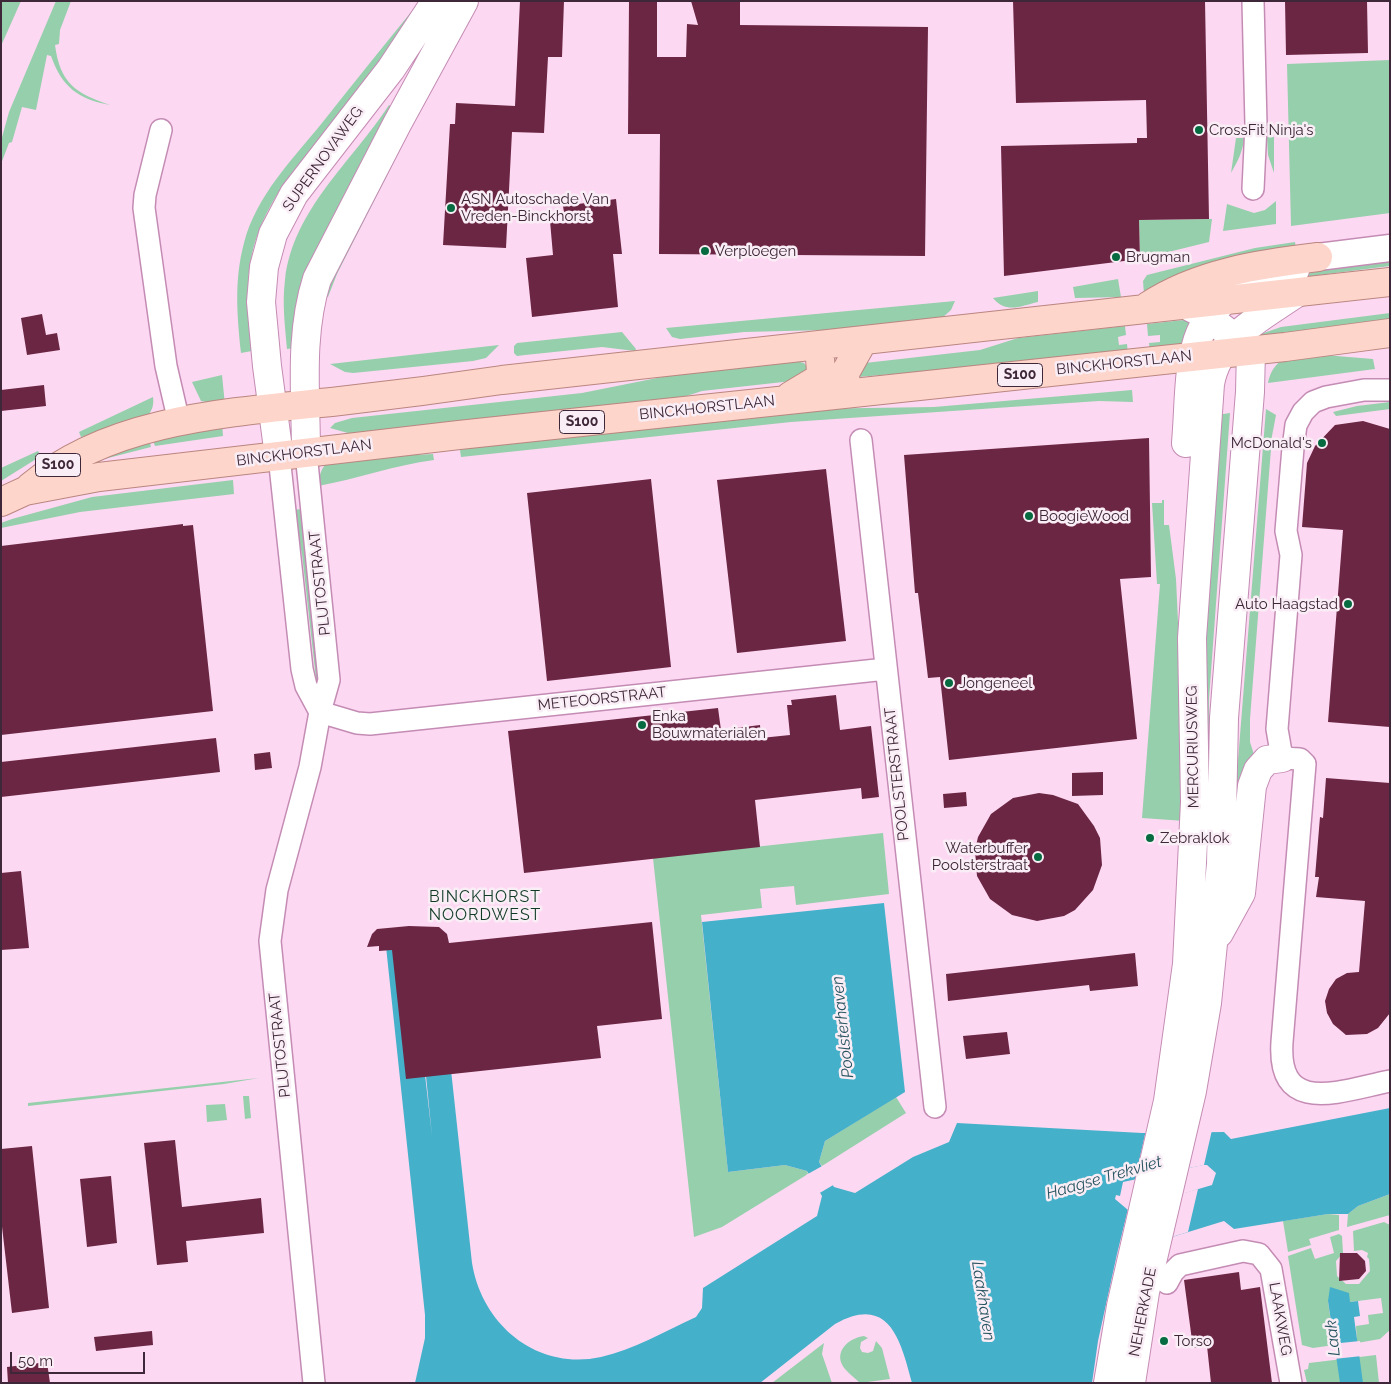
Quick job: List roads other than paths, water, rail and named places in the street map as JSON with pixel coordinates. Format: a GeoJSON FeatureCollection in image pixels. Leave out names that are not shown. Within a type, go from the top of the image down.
{"type":"FeatureCollection","features":[{"type":"Feature","properties":{"kind":"main road","name":"SUPERNOVAWEG"},"geometry":{"type":"LineString","coordinates":[[280,456],[272,409],[261,294],[264,267],[273,234],[294,194],[391,69],[436,1]]}},
{"type":"Feature","properties":{"kind":"main road"},"geometry":{"type":"LineString","coordinates":[[306,453],[307,319],[317,279],[397,124],[464,1]]}},
{"type":"Feature","properties":{"kind":"main road"},"geometry":{"type":"LineString","coordinates":[[1200,387],[1192,356],[1206,308],[1248,284],[1268,276],[1295,270],[1318,257]]}},
{"type":"Feature","properties":{"kind":"main road"},"geometry":{"type":"LineString","coordinates":[[1140,311],[1175,290],[1210,278],[1249,268],[1318,257]]}},
{"type":"Feature","properties":{"kind":"main road","name":"BINCKHORSTLAAN"},"geometry":{"type":"LineString","coordinates":[[13,497],[57,466],[82,454],[131,435],[179,422],[502,380],[1140,311],[1206,308],[1390,282]]}},
{"type":"Feature","properties":{"kind":"main road","name":"S100"},"geometry":{"type":"LineString","coordinates":[[1236,347],[1295,294]]}},
{"type":"Feature","properties":{"kind":"main road"},"geometry":{"type":"LineString","coordinates":[[1206,308],[1236,347]]}},
{"type":"Feature","properties":{"kind":"main road","name":"BINCKHORSTLAAN"},"geometry":{"type":"LineString","coordinates":[[13,497],[99,477],[1192,356],[1236,347],[1390,333]]}},
{"type":"Feature","properties":{"kind":"main road"},"geometry":{"type":"LineString","coordinates":[[846,393],[845,373],[863,341]]}},
{"type":"Feature","properties":{"kind":"main road","name":"S100"},"geometry":{"type":"LineString","coordinates":[[782,400],[820,378],[822,372],[819,345]]}},
{"type":"Feature","properties":{"kind":"main road","name":"MERCURIUSWEG"},"geometry":{"type":"LineString","coordinates":[[1179,1101],[1181,1016],[1192,897],[1195,802],[1192,638],[1200,508],[1200,387],[1236,347]]}},
{"type":"Feature","properties":{"kind":"main road","name":"MERCURIUSWEG"},"geometry":{"type":"LineString","coordinates":[[1146,1245],[1179,1101],[1204,1024],[1222,864],[1224,718],[1249,405],[1236,347]]}},
{"type":"Feature","properties":{"kind":"main road","name":"S100"},"geometry":{"type":"LineString","coordinates":[[1136,362],[1200,387]]}},
{"type":"Feature","properties":{"kind":"main road"},"geometry":{"type":"LineString","coordinates":[[1214,941],[1241,893],[1254,778],[1267,760],[1293,762]]}},
{"type":"Feature","properties":{"kind":"main road","name":"NEHERKADE"},"geometry":{"type":"LineString","coordinates":[[1131,1383],[1146,1245]]}},
{"type":"Feature","properties":{"kind":"main road","name":"NEHERKADE"},"geometry":{"type":"LineString","coordinates":[[1108,1383],[1121,1306],[1146,1245]]}},
{"type":"Feature","properties":{"kind":"main road"},"geometry":{"type":"LineString","coordinates":[[1138,1330],[1159,1303],[1167,1283]]}},
{"type":"Feature","properties":{"kind":"street"},"geometry":{"type":"LineString","coordinates":[[1253,1],[1256,125],[1253,189]]}},
{"type":"Feature","properties":{"kind":"street"},"geometry":{"type":"LineString","coordinates":[[161,130],[145,195],[144,208],[166,366],[179,422]]}},
{"type":"Feature","properties":{"kind":"street"},"geometry":{"type":"LineString","coordinates":[[1318,257],[1390,248]]}},
{"type":"Feature","properties":{"kind":"street"},"geometry":{"type":"LineString","coordinates":[[1390,390],[1364,390],[1321,399],[1311,404],[1299,418],[1294,439],[1286,531],[1290,555],[1277,729],[1293,762],[1282,1050],[1283,1066],[1292,1085],[1300,1091],[1310,1094],[1326,1094],[1390,1081]]}},
{"type":"Feature","properties":{"kind":"street","name":"POOLSTERSTRAAT"},"geometry":{"type":"LineString","coordinates":[[861,440],[936,1107]]}},
{"type":"Feature","properties":{"kind":"street","name":"PLUTOSTRAAT"},"geometry":{"type":"LineString","coordinates":[[306,453],[329,671],[328,686],[320,712],[313,755],[277,890],[270,941],[314,1383]]}},
{"type":"Feature","properties":{"kind":"street","name":"PLUTOSTRAAT"},"geometry":{"type":"LineString","coordinates":[[280,456],[302,669],[306,686],[320,712]]}},
{"type":"Feature","properties":{"kind":"street","name":"METEOORSTRAAT"},"geometry":{"type":"LineString","coordinates":[[320,712],[357,723],[370,724],[886,668]]}},
{"type":"Feature","properties":{"kind":"street","name":"LAAKWEG"},"geometry":{"type":"LineString","coordinates":[[1167,1283],[1175,1269],[1188,1262],[1243,1251],[1252,1251],[1263,1257],[1272,1273],[1291,1383]]}},
{"type":"Feature","properties":{"kind":"water"},"geometry":{"type":"Polygon","coordinates":[[[884,903],[905,1092],[825,1141],[819,1162],[834,1187],[855,1193],[913,1157],[949,1142],[957,1123],[1142,1133],[1224,1132],[1231,1139],[1390,1108],[1390,1194],[1358,1206],[1348,1214],[1328,1214],[1234,1229],[1224,1221],[1117,1254],[1098,1341],[1092,1383],[912,1383],[903,1352],[890,1326],[881,1318],[869,1314],[854,1316],[835,1324],[760,1383],[415,1383],[425,1338],[425,1315],[385,937],[409,935],[432,1136],[412,935],[436,932],[472,1263],[478,1285],[487,1306],[500,1324],[516,1338],[535,1350],[555,1357],[577,1360],[601,1357],[625,1350],[696,1317],[702,1308],[703,1288],[817,1216],[822,1196],[807,1171],[785,1165],[728,1172],[702,922],[884,903]],[[1207,1165],[1123,1182],[1120,1196],[1116,1195],[1115,1199],[1128,1210],[1212,1185],[1216,1173],[1207,1165]]]}},
{"type":"Feature","properties":{"kind":"water"},"geometry":{"type":"Polygon","coordinates":[[[1330,1287],[1349,1293],[1350,1302],[1358,1301],[1360,1316],[1354,1317],[1363,1383],[1340,1383],[1328,1301],[1330,1287]]]}},
{"type":"Feature","properties":{"kind":"place","name":"CrossFit Ninja's"},"geometry":{"type":"Point","coordinates":[1199,130]}},
{"type":"Feature","properties":{"kind":"place","name":"ASN Autoschade Van Vreden-Binckhorst"},"geometry":{"type":"Point","coordinates":[451,208]}},
{"type":"Feature","properties":{"kind":"place","name":"Verploegen"},"geometry":{"type":"Point","coordinates":[705,251]}},
{"type":"Feature","properties":{"kind":"place","name":"Brugman"},"geometry":{"type":"Point","coordinates":[1116,257]}},
{"type":"Feature","properties":{"kind":"place","name":"McDonald's"},"geometry":{"type":"Point","coordinates":[1322,443]}},
{"type":"Feature","properties":{"kind":"place","name":"BoogieWood"},"geometry":{"type":"Point","coordinates":[1029,516]}},
{"type":"Feature","properties":{"kind":"place","name":"Auto Haagstad"},"geometry":{"type":"Point","coordinates":[1348,604]}},
{"type":"Feature","properties":{"kind":"place","name":"Jongeneel"},"geometry":{"type":"Point","coordinates":[949,683]}},
{"type":"Feature","properties":{"kind":"place","name":"Enka Bouwmaterialen"},"geometry":{"type":"Point","coordinates":[642,725]}},
{"type":"Feature","properties":{"kind":"place","name":"Zebraklok"},"geometry":{"type":"Point","coordinates":[1150,838]}},
{"type":"Feature","properties":{"kind":"place","name":"Waterbuffer Poolsterstraat"},"geometry":{"type":"Point","coordinates":[1038,857]}},
{"type":"Feature","properties":{"kind":"place","name":"Torso"},"geometry":{"type":"Point","coordinates":[1164,1341]}},
{"type":"Feature","properties":{"kind":"district","name":"BINCKHORST NOORDWEST"},"geometry":{"type":"Point","coordinates":[485,906]}},
{"type":"Feature","properties":{"kind":"water label","name":"Poolsterhaven"},"geometry":{"type":"Point","coordinates":[843,1027]}},
{"type":"Feature","properties":{"kind":"water label","name":"Haagse Trekvliet"},"geometry":{"type":"Point","coordinates":[1104,1178]}},
{"type":"Feature","properties":{"kind":"water label","name":"Laakhaven"},"geometry":{"type":"Point","coordinates":[983,1301]}},
{"type":"Feature","properties":{"kind":"water label","name":"Laak"},"geometry":{"type":"Point","coordinates":[1333,1338]}}]}
